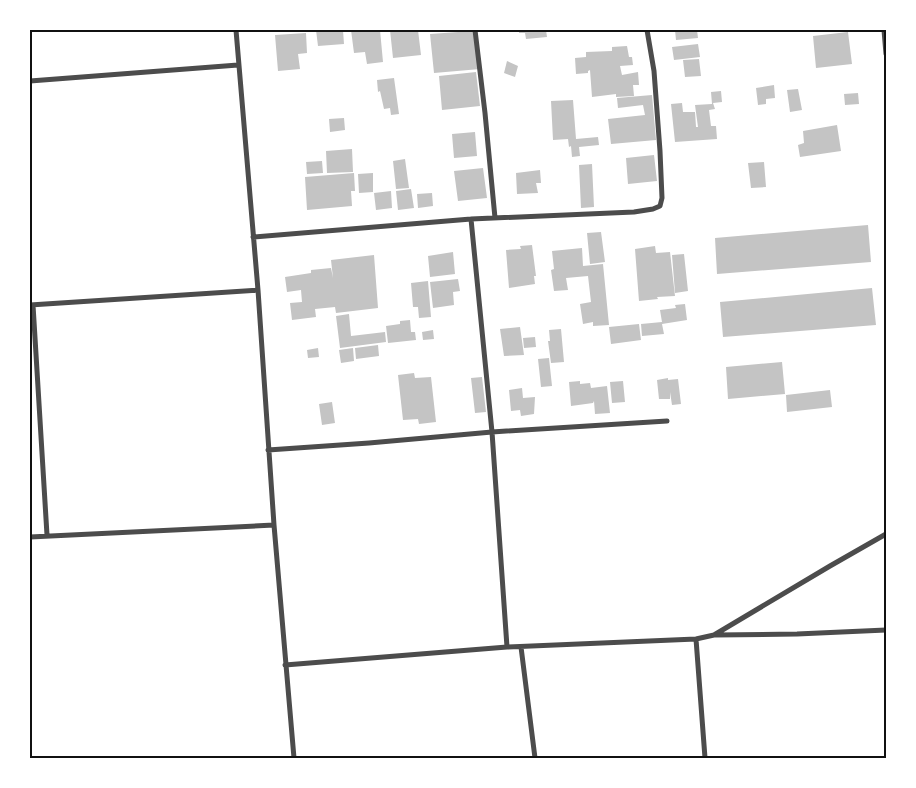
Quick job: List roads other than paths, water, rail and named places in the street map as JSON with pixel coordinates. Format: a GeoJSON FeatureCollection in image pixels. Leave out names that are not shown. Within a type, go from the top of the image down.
{"type":"FeatureCollection","features":[{"type":"Feature","properties":{"kind":"street"},"geometry":{"type":"LineString","coordinates":[[236,30],[252,237],[258,290],[268,450],[285,665],[294,758]]}},
{"type":"Feature","properties":{"kind":"street"},"geometry":{"type":"LineString","coordinates":[[475,30],[495,218]]}},
{"type":"Feature","properties":{"kind":"street"},"geometry":{"type":"LineString","coordinates":[[252,237],[471,219],[634,212],[660,206],[662,198],[660,151],[654,71],[647,30]]}},
{"type":"Feature","properties":{"kind":"street"},"geometry":{"type":"LineString","coordinates":[[884,30],[886,54]]}},
{"type":"Feature","properties":{"kind":"street"},"geometry":{"type":"LineString","coordinates":[[30,81],[238,64]]}},
{"type":"Feature","properties":{"kind":"street"},"geometry":{"type":"LineString","coordinates":[[471,219],[492,432],[507,647]]}},
{"type":"Feature","properties":{"kind":"street"},"geometry":{"type":"LineString","coordinates":[[47,535],[32,305],[258,290]]}},
{"type":"Feature","properties":{"kind":"street"},"geometry":{"type":"LineString","coordinates":[[268,450],[492,432],[667,421]]}},
{"type":"Feature","properties":{"kind":"street"},"geometry":{"type":"LineString","coordinates":[[30,537],[274,525]]}},
{"type":"Feature","properties":{"kind":"street"},"geometry":{"type":"LineString","coordinates":[[714,635],[886,534]]}},
{"type":"Feature","properties":{"kind":"street"},"geometry":{"type":"LineString","coordinates":[[285,665],[521,646],[696,639],[714,635],[886,630]]}},
{"type":"Feature","properties":{"kind":"street"},"geometry":{"type":"LineString","coordinates":[[696,639],[705,758]]}},
{"type":"Feature","properties":{"kind":"street"},"geometry":{"type":"LineString","coordinates":[[521,646],[535,758]]}}]}
